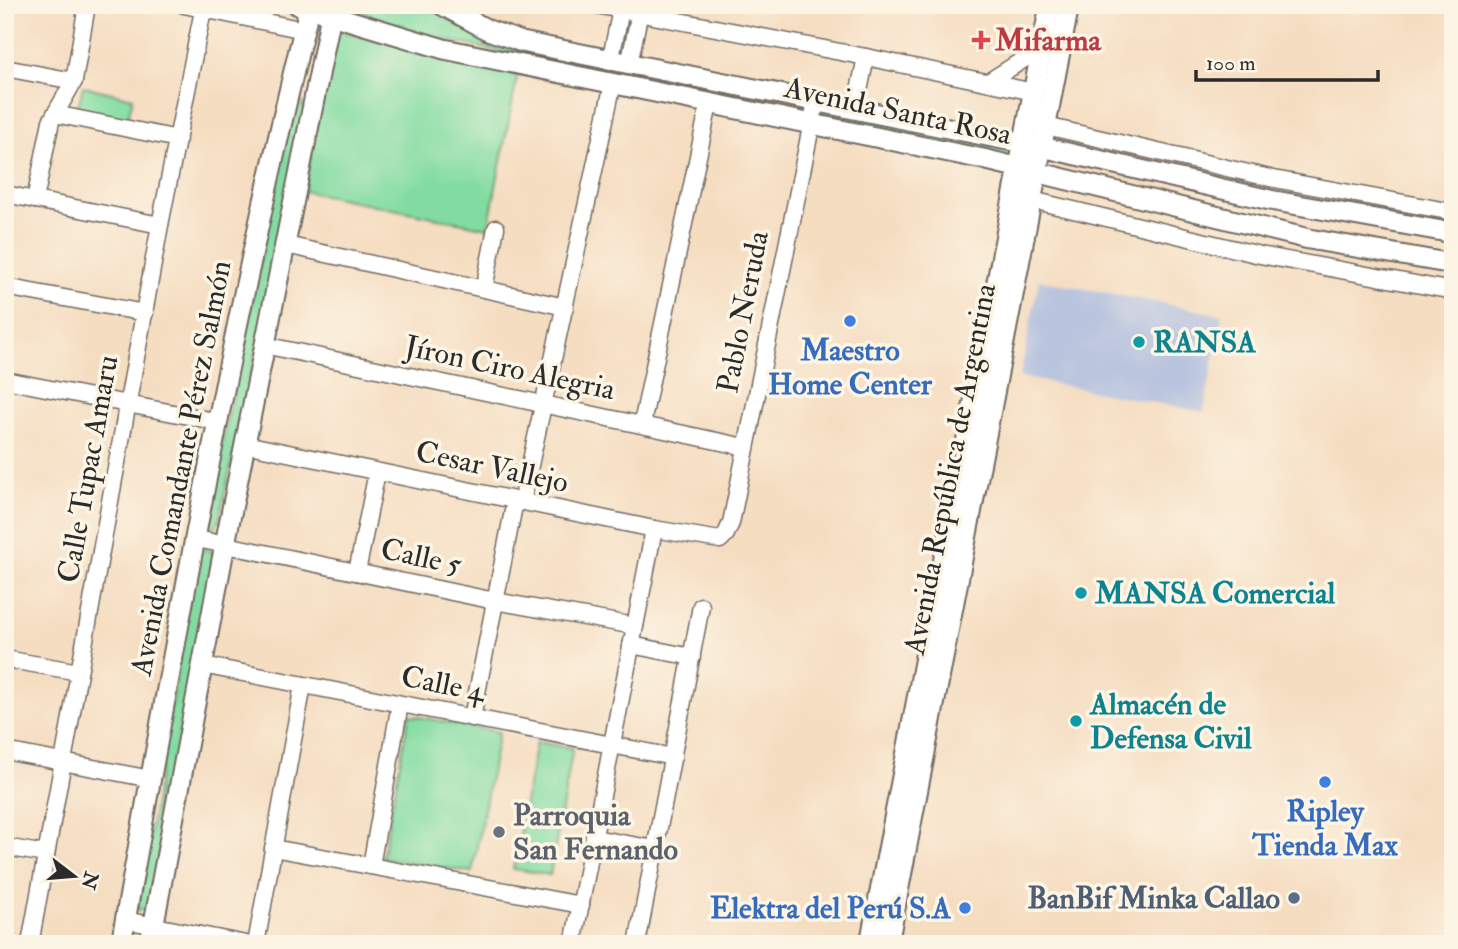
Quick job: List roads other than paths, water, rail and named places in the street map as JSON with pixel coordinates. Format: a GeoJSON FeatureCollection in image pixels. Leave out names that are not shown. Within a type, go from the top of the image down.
{"type":"FeatureCollection","features":[{"type":"Feature","properties":{"kind":"main road","name":"Avenida Santa Rosa"},"geometry":{"type":"LineString","coordinates":[[442,5],[505,37],[620,64],[1033,145],[1270,200],[1453,233]]}},
{"type":"Feature","properties":{"kind":"main road","name":"Avenida República de Argentina"},"geometry":{"type":"LineString","coordinates":[[870,944],[1033,145],[1034,92],[1051,5]]}},
{"type":"Feature","properties":{"kind":"main road","name":"Avenida República de Argentina"},"geometry":{"type":"LineString","coordinates":[[1033,145],[1046,126],[1069,5]]}},
{"type":"Feature","properties":{"kind":"main road","name":"Avenida Santa Rosa"},"geometry":{"type":"LineString","coordinates":[[306,6],[332,10],[444,49],[1028,169],[1276,231],[1453,264]]}},
{"type":"Feature","properties":{"kind":"main road","name":"Avenida Comandante Pérez Salmón"},"geometry":{"type":"LineString","coordinates":[[121,944],[219,422],[289,88],[304,30],[306,6]]}},
{"type":"Feature","properties":{"kind":"main road","name":"Avenida Comandante Pérez Salmón"},"geometry":{"type":"LineString","coordinates":[[152,935],[244,444],[332,10]]}},
{"type":"Feature","properties":{"kind":"main road"},"geometry":{"type":"LineString","coordinates":[[289,88],[303,84],[314,94]]}},
{"type":"Feature","properties":{"kind":"main road","name":"Avenida República de Argentina"},"geometry":{"type":"LineString","coordinates":[[888,944],[1032,200],[1028,169]]}},
{"type":"Feature","properties":{"kind":"street"},"geometry":{"type":"LineString","coordinates":[[35,200],[51,121],[74,81],[87,5]]}},
{"type":"Feature","properties":{"kind":"street"},"geometry":{"type":"LineString","coordinates":[[184,5],[304,30]]}},
{"type":"Feature","properties":{"kind":"street"},"geometry":{"type":"LineString","coordinates":[[596,5],[640,10],[1034,92]]}},
{"type":"Feature","properties":{"kind":"street","name":"Calle Tupac Amaru"},"geometry":{"type":"LineString","coordinates":[[30,944],[160,225],[203,7]]}},
{"type":"Feature","properties":{"kind":"street"},"geometry":{"type":"LineString","coordinates":[[620,64],[621,8]]}},
{"type":"Feature","properties":{"kind":"street"},"geometry":{"type":"LineString","coordinates":[[620,64],[640,10]]}},
{"type":"Feature","properties":{"kind":"street"},"geometry":{"type":"LineString","coordinates":[[988,82],[1042,48]]}},
{"type":"Feature","properties":{"kind":"street"},"geometry":{"type":"LineString","coordinates":[[855,110],[866,57]]}},
{"type":"Feature","properties":{"kind":"street"},"geometry":{"type":"LineString","coordinates":[[5,68],[74,81]]}},
{"type":"Feature","properties":{"kind":"street"},"geometry":{"type":"LineString","coordinates":[[472,718],[495,601],[565,307],[613,83]]}},
{"type":"Feature","properties":{"kind":"street","name":"Pablo Neruda"},"geometry":{"type":"LineString","coordinates":[[726,534],[731,523],[816,102]]}},
{"type":"Feature","properties":{"kind":"street"},"geometry":{"type":"LineString","coordinates":[[642,424],[709,104]]}},
{"type":"Feature","properties":{"kind":"street"},"geometry":{"type":"LineString","coordinates":[[55,114],[178,139]]}},
{"type":"Feature","properties":{"kind":"street"},"geometry":{"type":"LineString","coordinates":[[1046,126],[1274,179],[1453,212]]}},
{"type":"Feature","properties":{"kind":"street"},"geometry":{"type":"LineString","coordinates":[[5,194],[160,225]]}},
{"type":"Feature","properties":{"kind":"street"},"geometry":{"type":"LineString","coordinates":[[1032,200],[1260,255],[1453,291]]}},
{"type":"Feature","properties":{"kind":"street"},"geometry":{"type":"LineString","coordinates":[[484,289],[496,228]]}},
{"type":"Feature","properties":{"kind":"street"},"geometry":{"type":"LineString","coordinates":[[286,245],[565,307]]}},
{"type":"Feature","properties":{"kind":"street"},"geometry":{"type":"LineString","coordinates":[[5,288],[145,313]]}},
{"type":"Feature","properties":{"kind":"street","name":"Jíron Ciro Alegria"},"geometry":{"type":"LineString","coordinates":[[264,345],[745,447]]}},
{"type":"Feature","properties":{"kind":"street"},"geometry":{"type":"LineString","coordinates":[[5,380],[219,422]]}},
{"type":"Feature","properties":{"kind":"street","name":"Cesar Vallejo"},"geometry":{"type":"LineString","coordinates":[[244,444],[654,529],[720,540],[726,534]]}},
{"type":"Feature","properties":{"kind":"street"},"geometry":{"type":"LineString","coordinates":[[357,572],[377,472]]}},
{"type":"Feature","properties":{"kind":"street"},"geometry":{"type":"LineString","coordinates":[[573,944],[654,529]]}},
{"type":"Feature","properties":{"kind":"street","name":"Calle 5"},"geometry":{"type":"LineString","coordinates":[[197,539],[495,601],[635,626]]}},
{"type":"Feature","properties":{"kind":"street"},"geometry":{"type":"LineString","coordinates":[[637,944],[701,606]]}},
{"type":"Feature","properties":{"kind":"street"},"geometry":{"type":"LineString","coordinates":[[631,645],[692,657]]}},
{"type":"Feature","properties":{"kind":"street"},"geometry":{"type":"LineString","coordinates":[[5,659],[79,673]]}},
{"type":"Feature","properties":{"kind":"street","name":"Calle 4"},"geometry":{"type":"LineString","coordinates":[[202,665],[673,757]]}},
{"type":"Feature","properties":{"kind":"street"},"geometry":{"type":"LineString","coordinates":[[256,944],[303,685]]}},
{"type":"Feature","properties":{"kind":"street"},"geometry":{"type":"LineString","coordinates":[[371,866],[400,704]]}},
{"type":"Feature","properties":{"kind":"street"},"geometry":{"type":"LineString","coordinates":[[5,751],[151,779]]}},
{"type":"Feature","properties":{"kind":"street"},"geometry":{"type":"LineString","coordinates":[[594,838],[655,849]]}},
{"type":"Feature","properties":{"kind":"street"},"geometry":{"type":"LineString","coordinates":[[5,847],[46,854]]}},
{"type":"Feature","properties":{"kind":"street"},"geometry":{"type":"LineString","coordinates":[[273,848],[581,905]]}},
{"type":"Feature","properties":{"kind":"street"},"geometry":{"type":"LineString","coordinates":[[125,920],[152,935],[246,944]]}},
{"type":"Feature","properties":{"kind":"place","name":"Mifarma"},"geometry":{"type":"Point","coordinates":[981,40]}},
{"type":"Feature","properties":{"kind":"place","name":"Maestro Home Center"},"geometry":{"type":"Point","coordinates":[850,321]}},
{"type":"Feature","properties":{"kind":"place","name":"RANSA"},"geometry":{"type":"Point","coordinates":[1139,342]}},
{"type":"Feature","properties":{"kind":"place","name":"MANSA Comercial"},"geometry":{"type":"Point","coordinates":[1081,593]}},
{"type":"Feature","properties":{"kind":"place","name":"Almacén de Defensa Civil"},"geometry":{"type":"Point","coordinates":[1076,721]}},
{"type":"Feature","properties":{"kind":"place","name":"Ripley Tienda Max"},"geometry":{"type":"Point","coordinates":[1325,782]}},
{"type":"Feature","properties":{"kind":"place","name":"Parroquia San Fernando"},"geometry":{"type":"Point","coordinates":[499,832]}},
{"type":"Feature","properties":{"kind":"place","name":"BanBif Minka Callao"},"geometry":{"type":"Point","coordinates":[1294,898]}},
{"type":"Feature","properties":{"kind":"place","name":"Elektra del Perú S.A"},"geometry":{"type":"Point","coordinates":[965,908]}}]}
